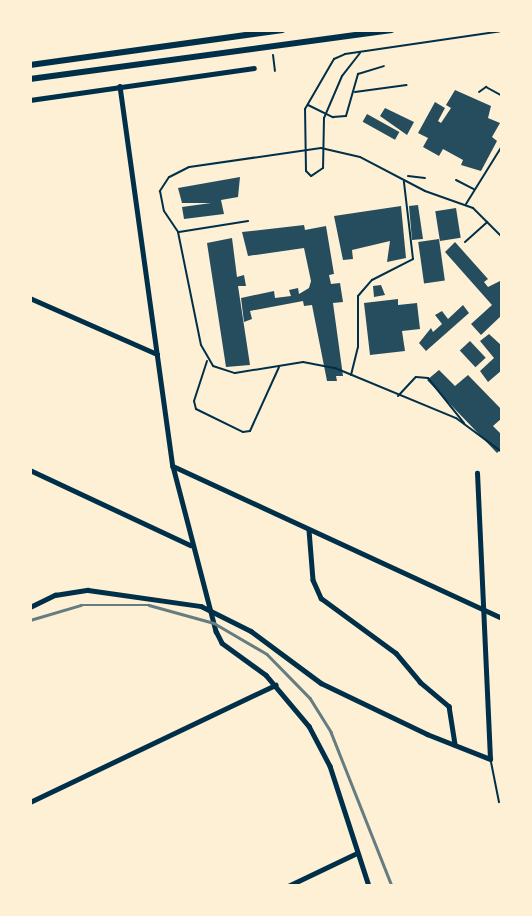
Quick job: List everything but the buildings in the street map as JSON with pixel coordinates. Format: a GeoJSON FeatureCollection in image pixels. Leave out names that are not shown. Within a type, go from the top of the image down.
{"type":"FeatureCollection","features":[{"type":"Feature","properties":{"kind":"main road"},"geometry":{"type":"LineString","coordinates":[[30,65],[283,30]]}},
{"type":"Feature","properties":{"kind":"main road"},"geometry":{"type":"LineString","coordinates":[[30,79],[392,30]]}},
{"type":"Feature","properties":{"kind":"street"},"geometry":{"type":"LineString","coordinates":[[30,100],[254,68]]}},
{"type":"Feature","properties":{"kind":"street"},"geometry":{"type":"LineString","coordinates":[[120,86],[173,466],[190,545],[222,643],[275,685],[319,742],[369,886]]}},
{"type":"Feature","properties":{"kind":"street"},"geometry":{"type":"LineString","coordinates":[[30,298],[157,354]]}},
{"type":"Feature","properties":{"kind":"street"},"geometry":{"type":"LineString","coordinates":[[173,466],[483,612],[502,618]]}},
{"type":"Feature","properties":{"kind":"street"},"geometry":{"type":"LineString","coordinates":[[30,470],[190,545]]}},
{"type":"Feature","properties":{"kind":"street"},"geometry":{"type":"LineString","coordinates":[[30,607],[55,595],[88,590],[182,601],[212,610],[251,631],[307,676],[491,759],[477,472]]}},
{"type":"Feature","properties":{"kind":"street"},"geometry":{"type":"LineString","coordinates":[[309,530],[313,580],[321,598],[396,653],[420,682],[449,706],[455,745]]}},
{"type":"Feature","properties":{"kind":"street"},"geometry":{"type":"LineString","coordinates":[[30,802],[275,685]]}},
{"type":"Feature","properties":{"kind":"street"},"geometry":{"type":"LineString","coordinates":[[288,886],[357,853]]}},
{"type":"Feature","properties":{"kind":"lane"},"geometry":{"type":"LineString","coordinates":[[360,52],[342,76],[326,114],[321,148],[323,168],[314,176],[306,171],[307,104],[334,59],[360,52],[502,31]]}},
{"type":"Feature","properties":{"kind":"lane"},"geometry":{"type":"LineString","coordinates":[[307,104],[336,118],[349,115],[358,74],[384,66]]}},
{"type":"Feature","properties":{"kind":"lane"},"geometry":{"type":"LineString","coordinates":[[354,92],[407,85]]}},
{"type":"Feature","properties":{"kind":"lane"},"geometry":{"type":"LineString","coordinates":[[479,92],[486,87],[502,96]]}},
{"type":"Feature","properties":{"kind":"lane"},"geometry":{"type":"LineString","coordinates":[[466,205],[502,146]]}},
{"type":"Feature","properties":{"kind":"lane"},"geometry":{"type":"LineString","coordinates":[[279,366],[250,431],[243,432],[195,410],[194,401],[207,361],[178,232],[164,211],[160,191],[177,171],[321,148],[360,158],[404,180],[466,205],[489,221],[502,237]]}},
{"type":"Feature","properties":{"kind":"lane"},"geometry":{"type":"LineString","coordinates":[[351,376],[358,347],[358,296],[372,280],[413,258],[404,180]]}},
{"type":"Feature","properties":{"kind":"lane"},"geometry":{"type":"LineString","coordinates":[[456,180],[475,189]]}},
{"type":"Feature","properties":{"kind":"lane"},"geometry":{"type":"LineString","coordinates":[[178,232],[248,221]]}},
{"type":"Feature","properties":{"kind":"lane"},"geometry":{"type":"LineString","coordinates":[[465,242],[489,221]]}},
{"type":"Feature","properties":{"kind":"lane"},"geometry":{"type":"LineString","coordinates":[[207,361],[236,373],[279,366],[318,364],[466,425]]}},
{"type":"Feature","properties":{"kind":"lane"},"geometry":{"type":"LineString","coordinates":[[397,397],[416,377],[428,379],[466,425],[502,452]]}},
{"type":"Feature","properties":{"kind":"lane"},"geometry":{"type":"LineString","coordinates":[[491,759],[499,802]]}},
{"type":"Feature","properties":{"kind":"path"},"geometry":{"type":"LineString","coordinates":[[274,59],[275,71]]}},
{"type":"Feature","properties":{"kind":"path"},"geometry":{"type":"LineString","coordinates":[[400,178],[425,178]]}},
{"type":"Feature","properties":{"kind":"railway"},"geometry":{"type":"LineString","coordinates":[[30,620],[81,605],[149,605],[214,623],[267,654],[310,698],[331,732],[392,886]]}}]}
